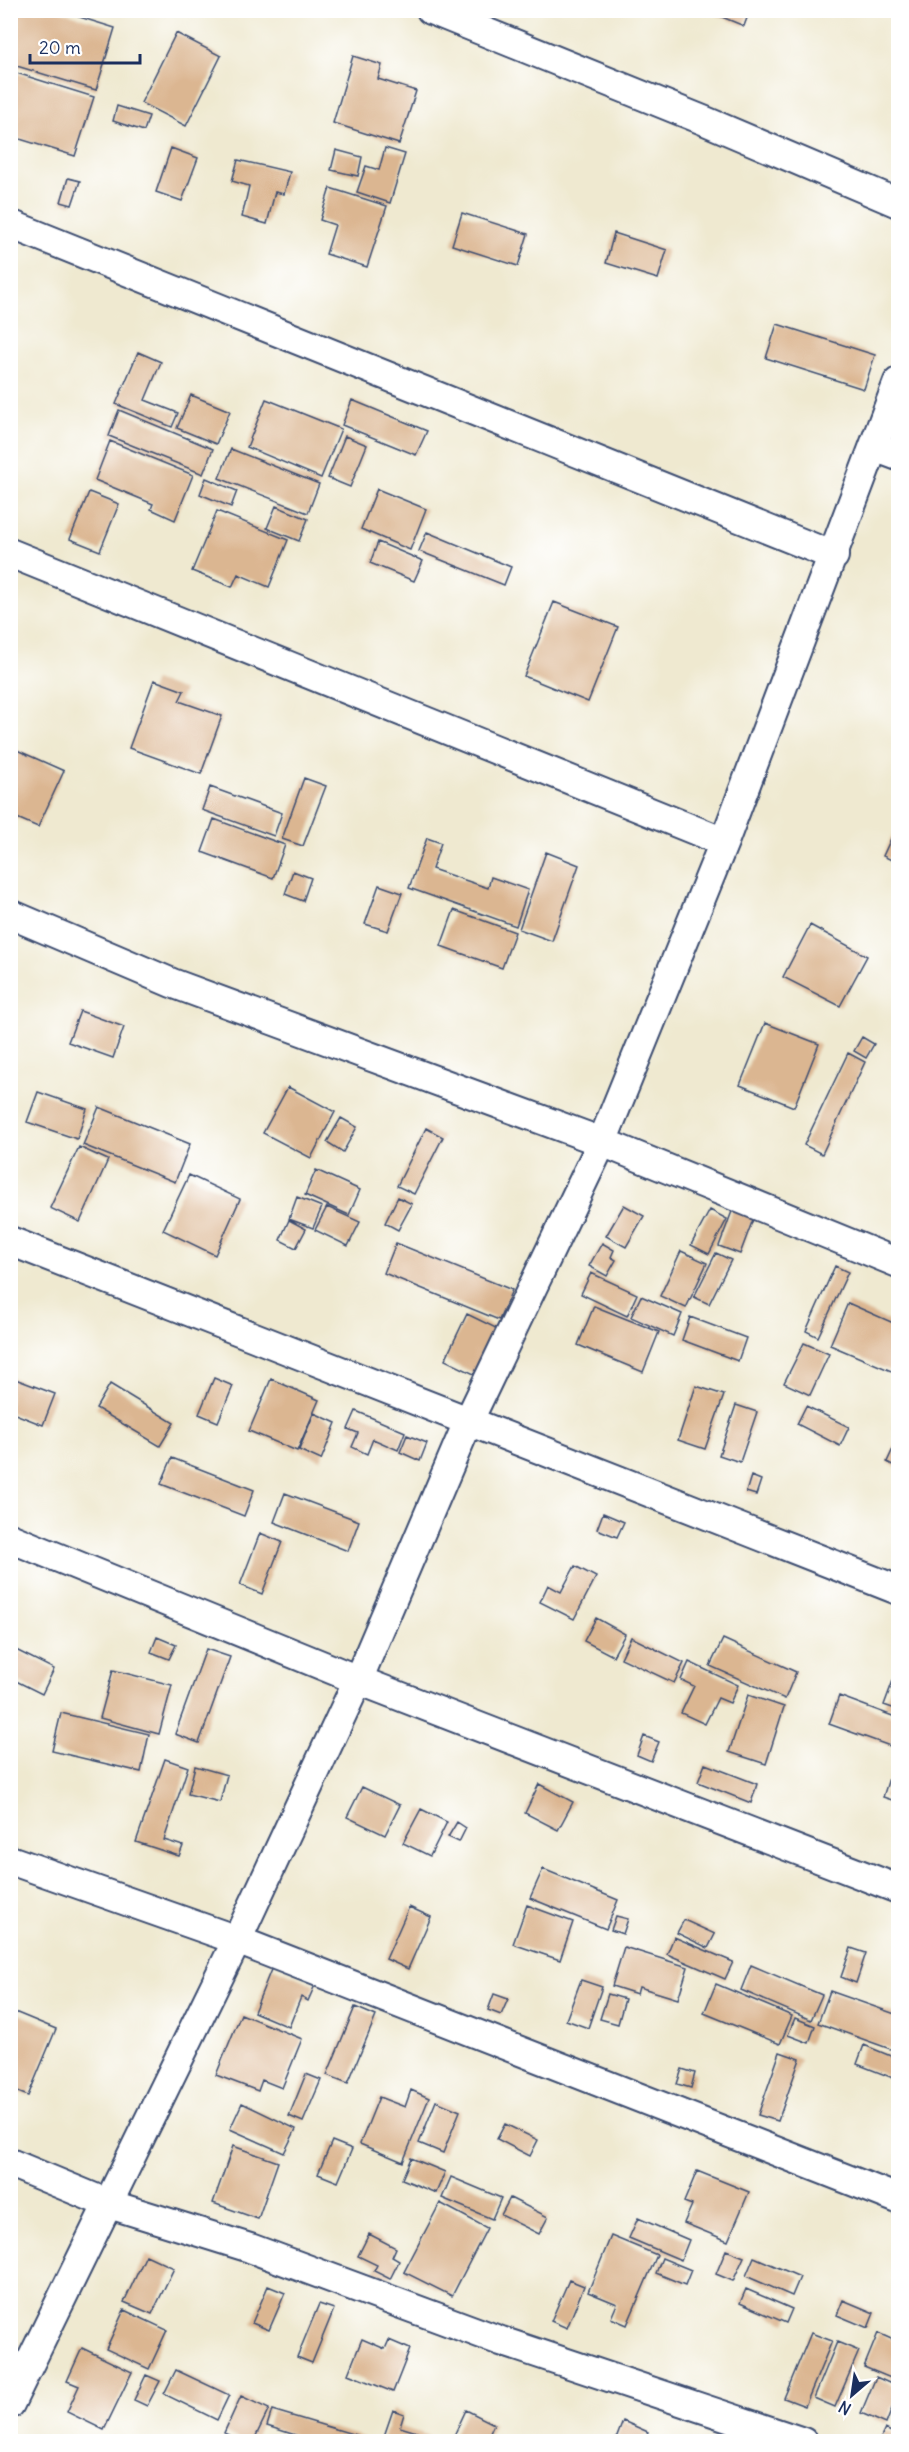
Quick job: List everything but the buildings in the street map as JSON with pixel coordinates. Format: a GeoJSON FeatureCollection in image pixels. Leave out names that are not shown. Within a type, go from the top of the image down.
{"type":"FeatureCollection","features":[{"type":"Feature","properties":{"kind":"street"},"geometry":{"type":"LineString","coordinates":[[430,10],[703,120],[898,203]]}},
{"type":"Feature","properties":{"kind":"street"},"geometry":{"type":"LineString","coordinates":[[10,224],[834,556]]}},
{"type":"Feature","properties":{"kind":"street"},"geometry":{"type":"LineString","coordinates":[[10,2403],[237,1940],[358,1680],[468,1422],[602,1142],[724,842],[834,556],[886,452],[898,382]]}},
{"type":"Feature","properties":{"kind":"street"},"geometry":{"type":"LineString","coordinates":[[10,553],[724,842]]}},
{"type":"Feature","properties":{"kind":"street"},"geometry":{"type":"LineString","coordinates":[[10,914],[172,983],[602,1142],[898,1263]]}},
{"type":"Feature","properties":{"kind":"street"},"geometry":{"type":"LineString","coordinates":[[10,1241],[898,1590]]}},
{"type":"Feature","properties":{"kind":"street"},"geometry":{"type":"LineString","coordinates":[[10,1538],[358,1680],[898,1889]]}},
{"type":"Feature","properties":{"kind":"street"},"geometry":{"type":"LineString","coordinates":[[10,1860],[237,1940],[898,2199]]}},
{"type":"Feature","properties":{"kind":"street"},"geometry":{"type":"LineString","coordinates":[[10,2163],[109,2204],[250,2248],[501,2341],[802,2442]]}}]}
